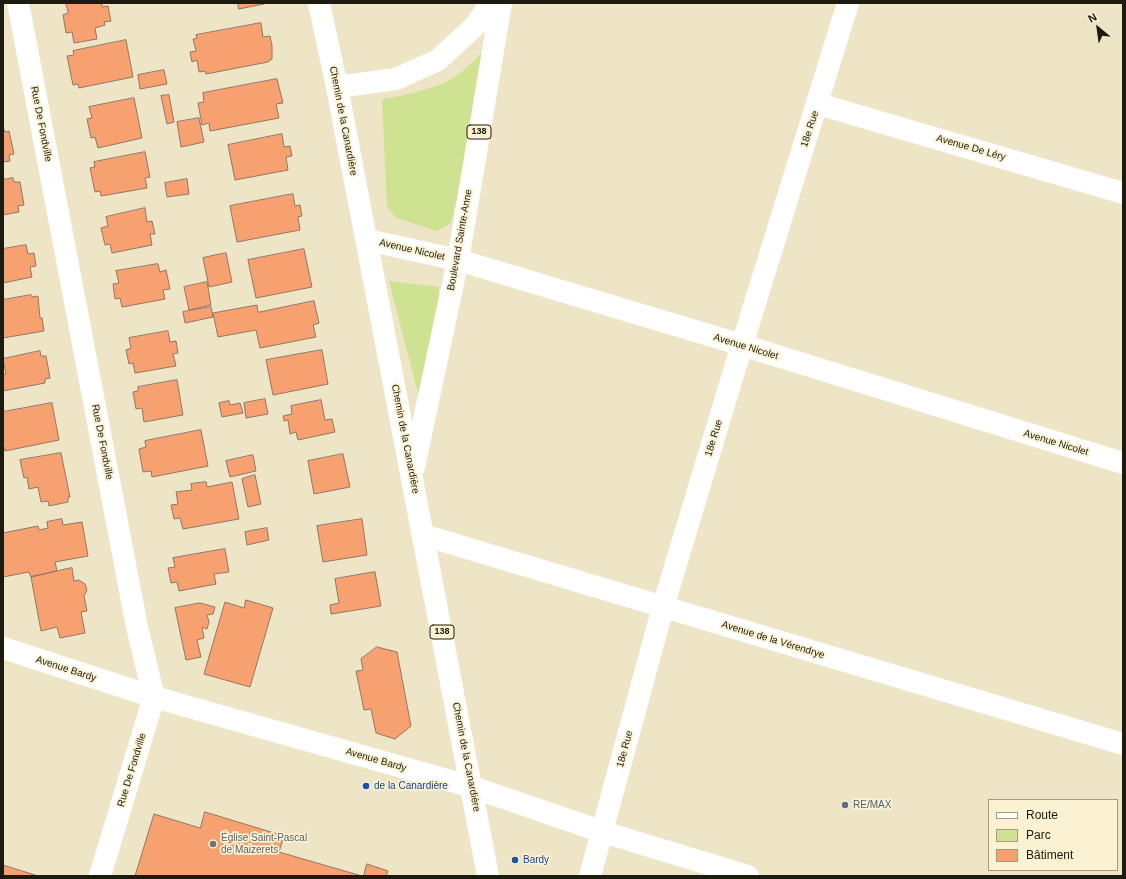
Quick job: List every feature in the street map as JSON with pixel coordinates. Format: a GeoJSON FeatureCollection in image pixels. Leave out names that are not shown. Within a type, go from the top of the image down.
{"type":"FeatureCollection","features":[{"type":"Feature","properties":{"kind":"street","name":"Rue De Fondville"},"geometry":{"type":"LineString","coordinates":[[18,3],[137,627],[154,697],[100,876]]}},
{"type":"Feature","properties":{"kind":"street","name":"Chemin de la Canardière"},"geometry":{"type":"LineString","coordinates":[[319,3],[337,87],[488,876]]}},
{"type":"Feature","properties":{"kind":"street"},"geometry":{"type":"LineString","coordinates":[[337,87],[396,79],[438,60],[475,26],[491,3]]}},
{"type":"Feature","properties":{"kind":"street","name":"Boulevard Sainte-Anne"},"geometry":{"type":"LineString","coordinates":[[412,476],[458,260],[501,3]]}},
{"type":"Feature","properties":{"kind":"street","name":"18e Rue"},"geometry":{"type":"LineString","coordinates":[[590,876],[663,607],[848,3]]}},
{"type":"Feature","properties":{"kind":"street","name":"Avenue De Léry"},"geometry":{"type":"LineString","coordinates":[[818,104],[1123,193]]}},
{"type":"Feature","properties":{"kind":"street","name":"Avenue Nicolet"},"geometry":{"type":"LineString","coordinates":[[366,240],[458,260],[742,345],[1123,463]]}},
{"type":"Feature","properties":{"kind":"street","name":"Avenue de la Vérendrye"},"geometry":{"type":"LineString","coordinates":[[423,535],[1123,744]]}},
{"type":"Feature","properties":{"kind":"street","name":"Avenue Bardy"},"geometry":{"type":"LineString","coordinates":[[3,648],[154,697],[472,788],[603,832],[748,876]]}},
{"type":"Feature","properties":{"kind":"green space"},"geometry":{"type":"Polygon","coordinates":[[[495,36],[451,223],[437,231],[396,218],[387,207],[382,99],[415,92],[448,81],[455,77],[473,61],[495,36]]]}},
{"type":"Feature","properties":{"kind":"green space"},"geometry":{"type":"Polygon","coordinates":[[[389,281],[439,287],[434,411],[423,412],[389,281]]]}},
{"type":"Feature","properties":{"kind":"building"},"geometry":{"type":"Polygon","coordinates":[[[66,3],[102,3],[102,7],[108,6],[111,21],[104,22],[105,25],[95,28],[97,39],[74,43],[72,32],[66,33],[63,15],[68,13],[66,3]]]}},
{"type":"Feature","properties":{"kind":"building"},"geometry":{"type":"Polygon","coordinates":[[[238,3],[264,3],[264,4],[239,9],[238,3]]]}},
{"type":"Feature","properties":{"kind":"building"},"geometry":{"type":"Polygon","coordinates":[[[261,23],[263,37],[270,36],[272,46],[272,59],[268,62],[206,74],[205,71],[199,72],[197,60],[192,62],[190,52],[196,51],[193,39],[197,38],[196,35],[261,23]]]}},
{"type":"Feature","properties":{"kind":"building"},"geometry":{"type":"Polygon","coordinates":[[[126,40],[133,77],[79,88],[78,84],[73,85],[67,56],[74,55],[73,51],[126,40]]]}},
{"type":"Feature","properties":{"kind":"building"},"geometry":{"type":"Polygon","coordinates":[[[164,70],[167,84],[140,89],[138,75],[164,70]]]}},
{"type":"Feature","properties":{"kind":"building"},"geometry":{"type":"Polygon","coordinates":[[[277,79],[283,103],[276,104],[279,118],[210,131],[209,123],[202,125],[198,103],[204,102],[203,93],[277,79]]]}},
{"type":"Feature","properties":{"kind":"building"},"geometry":{"type":"Polygon","coordinates":[[[169,95],[174,122],[167,124],[161,96],[169,95]]]}},
{"type":"Feature","properties":{"kind":"building"},"geometry":{"type":"Polygon","coordinates":[[[134,98],[142,138],[98,148],[95,137],[91,138],[87,119],[92,118],[89,107],[134,98]]]}},
{"type":"Feature","properties":{"kind":"building"},"geometry":{"type":"Polygon","coordinates":[[[199,118],[204,142],[181,147],[177,122],[199,118]]]}},
{"type":"Feature","properties":{"kind":"building"},"geometry":{"type":"Polygon","coordinates":[[[3,127],[5,132],[9,131],[14,154],[9,155],[10,161],[3,162],[3,127]]]}},
{"type":"Feature","properties":{"kind":"building"},"geometry":{"type":"Polygon","coordinates":[[[282,134],[284,147],[290,146],[292,156],[286,157],[288,170],[235,180],[228,145],[282,134]]]}},
{"type":"Feature","properties":{"kind":"building"},"geometry":{"type":"Polygon","coordinates":[[[145,152],[150,177],[145,178],[147,188],[101,196],[100,191],[95,192],[90,168],[95,167],[94,162],[145,152]]]}},
{"type":"Feature","properties":{"kind":"building"},"geometry":{"type":"Polygon","coordinates":[[[13,178],[14,182],[20,182],[24,205],[18,206],[19,212],[3,215],[3,180],[13,178]]]}},
{"type":"Feature","properties":{"kind":"building"},"geometry":{"type":"Polygon","coordinates":[[[187,179],[189,194],[167,197],[165,183],[187,179]]]}},
{"type":"Feature","properties":{"kind":"building"},"geometry":{"type":"Polygon","coordinates":[[[293,194],[295,206],[300,205],[302,216],[298,217],[300,230],[237,242],[230,206],[293,194]]]}},
{"type":"Feature","properties":{"kind":"building"},"geometry":{"type":"Polygon","coordinates":[[[145,208],[147,222],[152,221],[155,234],[150,234],[152,245],[112,253],[110,244],[105,245],[101,228],[108,226],[106,217],[145,208]]]}},
{"type":"Feature","properties":{"kind":"building"},"geometry":{"type":"Polygon","coordinates":[[[26,245],[28,254],[34,253],[36,266],[30,267],[32,277],[3,283],[3,249],[26,245]]]}},
{"type":"Feature","properties":{"kind":"building"},"geometry":{"type":"Polygon","coordinates":[[[304,249],[312,287],[256,298],[248,260],[304,249]]]}},
{"type":"Feature","properties":{"kind":"building"},"geometry":{"type":"Polygon","coordinates":[[[226,253],[232,282],[209,287],[203,258],[226,253]]]}},
{"type":"Feature","properties":{"kind":"building"},"geometry":{"type":"Polygon","coordinates":[[[158,264],[160,272],[166,270],[170,289],[163,290],[165,299],[122,307],[120,298],[115,299],[113,284],[119,283],[116,271],[158,264]]]}},
{"type":"Feature","properties":{"kind":"building"},"geometry":{"type":"Polygon","coordinates":[[[207,282],[211,305],[189,310],[184,287],[207,282]]]}},
{"type":"Feature","properties":{"kind":"building"},"geometry":{"type":"Polygon","coordinates":[[[31,295],[32,297],[38,296],[40,318],[42,318],[44,331],[3,338],[3,300],[31,295]]]}},
{"type":"Feature","properties":{"kind":"building"},"geometry":{"type":"Polygon","coordinates":[[[314,301],[319,323],[313,325],[316,337],[260,348],[256,330],[218,337],[213,313],[257,305],[258,312],[314,301]]]}},
{"type":"Feature","properties":{"kind":"building"},"geometry":{"type":"Polygon","coordinates":[[[211,307],[213,317],[185,323],[183,312],[211,307]]]}},
{"type":"Feature","properties":{"kind":"building"},"geometry":{"type":"Polygon","coordinates":[[[168,331],[170,342],[176,341],[178,353],[173,354],[176,366],[135,373],[133,363],[129,364],[126,350],[131,348],[129,338],[168,331]]]}},
{"type":"Feature","properties":{"kind":"building"},"geometry":{"type":"Polygon","coordinates":[[[322,350],[328,384],[273,395],[266,360],[322,350]]]}},
{"type":"Feature","properties":{"kind":"building"},"geometry":{"type":"Polygon","coordinates":[[[40,351],[41,356],[46,356],[50,378],[45,379],[45,383],[3,391],[3,374],[6,374],[3,359],[40,351]]]}},
{"type":"Feature","properties":{"kind":"building"},"geometry":{"type":"Polygon","coordinates":[[[177,380],[183,415],[144,422],[142,408],[136,409],[133,392],[138,391],[138,387],[177,380]]]}},
{"type":"Feature","properties":{"kind":"building"},"geometry":{"type":"Polygon","coordinates":[[[265,399],[268,414],[246,418],[244,403],[265,399]]]}},
{"type":"Feature","properties":{"kind":"building"},"geometry":{"type":"Polygon","coordinates":[[[321,400],[325,420],[332,419],[335,432],[298,440],[296,432],[290,434],[288,420],[284,421],[283,416],[292,414],[291,406],[321,400]]]}},
{"type":"Feature","properties":{"kind":"building"},"geometry":{"type":"Polygon","coordinates":[[[229,401],[230,405],[240,403],[243,413],[222,417],[219,403],[229,401]]]}},
{"type":"Feature","properties":{"kind":"building"},"geometry":{"type":"Polygon","coordinates":[[[52,403],[59,440],[5,451],[3,445],[3,412],[52,403]]]}},
{"type":"Feature","properties":{"kind":"building"},"geometry":{"type":"Polygon","coordinates":[[[201,430],[208,466],[152,477],[151,471],[143,472],[139,449],[146,447],[145,441],[201,430]]]}},
{"type":"Feature","properties":{"kind":"building"},"geometry":{"type":"Polygon","coordinates":[[[61,453],[70,497],[68,497],[68,502],[49,506],[48,501],[41,502],[38,487],[29,489],[27,477],[24,478],[20,460],[61,453]]]}},
{"type":"Feature","properties":{"kind":"building"},"geometry":{"type":"Polygon","coordinates":[[[343,454],[350,487],[314,494],[308,461],[343,454]]]}},
{"type":"Feature","properties":{"kind":"building"},"geometry":{"type":"Polygon","coordinates":[[[253,455],[256,471],[230,477],[226,461],[253,455]]]}},
{"type":"Feature","properties":{"kind":"building"},"geometry":{"type":"Polygon","coordinates":[[[255,475],[261,504],[248,507],[242,479],[255,475]]]}},
{"type":"Feature","properties":{"kind":"building"},"geometry":{"type":"Polygon","coordinates":[[[206,482],[207,487],[232,482],[239,519],[183,529],[180,518],[174,519],[171,505],[178,504],[176,492],[192,490],[191,484],[206,482]]]}},
{"type":"Feature","properties":{"kind":"building"},"geometry":{"type":"Polygon","coordinates":[[[62,519],[63,525],[82,522],[88,556],[55,562],[57,571],[31,577],[29,572],[3,577],[3,533],[38,526],[39,530],[48,528],[47,522],[62,519]]]}},
{"type":"Feature","properties":{"kind":"building"},"geometry":{"type":"Polygon","coordinates":[[[362,519],[367,555],[323,562],[317,526],[362,519]]]}},
{"type":"Feature","properties":{"kind":"building"},"geometry":{"type":"Polygon","coordinates":[[[267,528],[269,540],[247,545],[245,532],[267,528]]]}},
{"type":"Feature","properties":{"kind":"building"},"geometry":{"type":"Polygon","coordinates":[[[225,549],[229,572],[214,574],[216,584],[179,591],[177,582],[171,583],[168,568],[175,567],[173,558],[225,549]]]}},
{"type":"Feature","properties":{"kind":"building"},"geometry":{"type":"Polygon","coordinates":[[[72,568],[74,581],[79,580],[85,584],[87,590],[84,596],[87,611],[81,612],[85,633],[60,638],[57,627],[41,631],[31,577],[72,568]]]}},
{"type":"Feature","properties":{"kind":"building"},"geometry":{"type":"Polygon","coordinates":[[[375,572],[381,606],[331,614],[330,605],[339,603],[335,579],[375,572]]]}},
{"type":"Feature","properties":{"kind":"building"},"geometry":{"type":"Polygon","coordinates":[[[246,600],[273,608],[250,687],[204,674],[225,602],[244,608],[246,600]]]}},
{"type":"Feature","properties":{"kind":"building"},"geometry":{"type":"Polygon","coordinates":[[[200,603],[215,607],[213,614],[207,615],[209,622],[207,629],[202,627],[204,638],[197,640],[201,657],[186,660],[175,608],[200,603]]]}},
{"type":"Feature","properties":{"kind":"building"},"geometry":{"type":"Polygon","coordinates":[[[377,647],[397,652],[411,726],[395,739],[376,733],[371,709],[364,710],[356,671],[363,670],[361,659],[377,647]]]}},
{"type":"Feature","properties":{"kind":"building","name":"Église Saint-Pascal de Maizerets"},"geometry":{"type":"Polygon","coordinates":[[[205,812],[284,836],[279,852],[362,876],[135,876],[154,814],[200,828],[205,812]]]}},
{"type":"Feature","properties":{"kind":"building"},"geometry":{"type":"Polygon","coordinates":[[[367,864],[388,871],[386,876],[364,876],[367,864]]]}},
{"type":"Feature","properties":{"kind":"building"},"geometry":{"type":"Polygon","coordinates":[[[3,865],[38,876],[3,876],[3,865]]]}},
{"type":"Feature","properties":{"kind":"place","name":"de la Canardière"},"geometry":{"type":"Point","coordinates":[366,786]}},
{"type":"Feature","properties":{"kind":"place","name":"RE/MAX"},"geometry":{"type":"Point","coordinates":[845,805]}},
{"type":"Feature","properties":{"kind":"place","name":"Église Saint-Pascal de Maizerets"},"geometry":{"type":"Point","coordinates":[213,844]}},
{"type":"Feature","properties":{"kind":"place","name":"Bardy"},"geometry":{"type":"Point","coordinates":[515,860]}}]}
